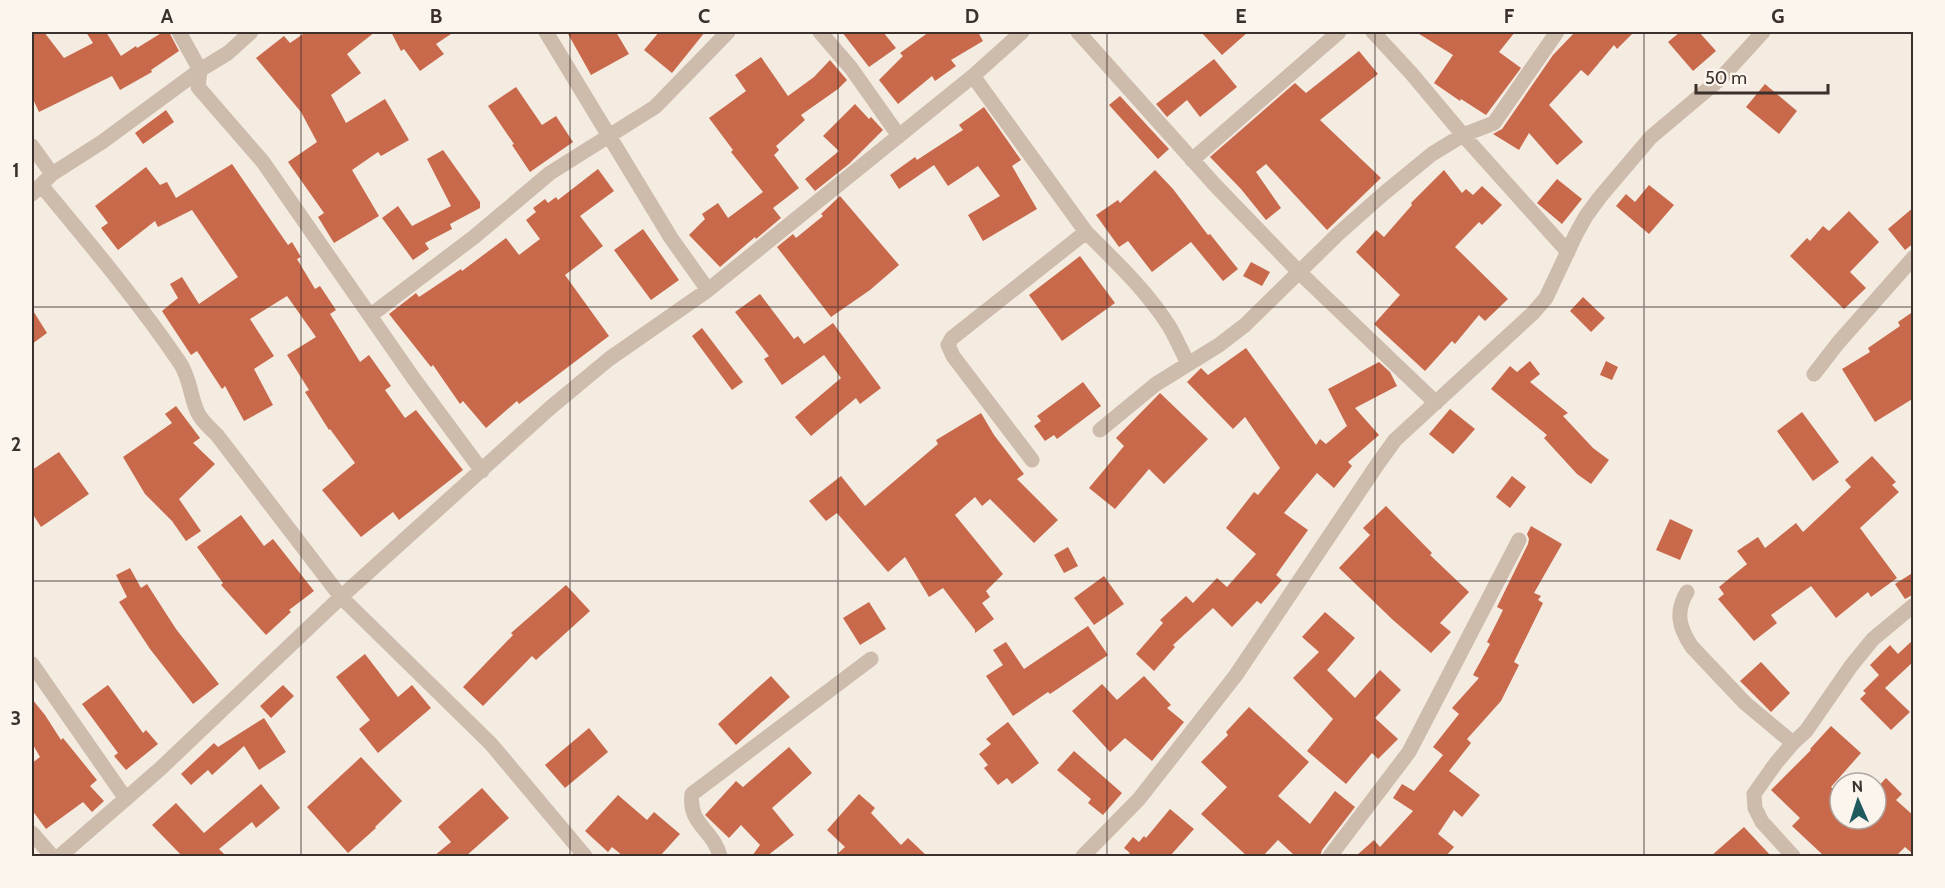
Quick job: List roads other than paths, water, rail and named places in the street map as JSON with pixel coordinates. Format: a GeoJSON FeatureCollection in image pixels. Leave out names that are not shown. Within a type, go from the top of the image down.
{"type":"FeatureCollection","features":[{"type":"Feature","properties":{"kind":"street"},"geometry":{"type":"LineString","coordinates":[[179,32],[200,70],[198,87],[263,162],[414,378],[483,471]]}},
{"type":"Feature","properties":{"kind":"street"},"geometry":{"type":"LineString","coordinates":[[42,184],[228,52],[251,32]]}},
{"type":"Feature","properties":{"kind":"street"},"geometry":{"type":"LineString","coordinates":[[546,32],[671,238],[708,290]]}},
{"type":"Feature","properties":{"kind":"street"},"geometry":{"type":"LineString","coordinates":[[370,315],[474,237],[550,173],[655,107],[728,32]]}},
{"type":"Feature","properties":{"kind":"street"},"geometry":{"type":"LineString","coordinates":[[820,32],[851,68],[899,136]]}},
{"type":"Feature","properties":{"kind":"street"},"geometry":{"type":"LineString","coordinates":[[60,856],[160,770],[341,597],[550,408],[609,359],[708,290],[974,76],[1022,32]]}},
{"type":"Feature","properties":{"kind":"street"},"geometry":{"type":"LineString","coordinates":[[1078,32],[1192,160],[1299,272],[1436,404]]}},
{"type":"Feature","properties":{"kind":"street"},"geometry":{"type":"LineString","coordinates":[[1192,160],[1339,32]]}},
{"type":"Feature","properties":{"kind":"street"},"geometry":{"type":"LineString","coordinates":[[1373,32],[1568,252]]}},
{"type":"Feature","properties":{"kind":"street"},"geometry":{"type":"LineString","coordinates":[[1100,430],[1156,384],[1219,345],[1245,325],[1382,195],[1432,154],[1463,135],[1494,123],[1557,32]]}},
{"type":"Feature","properties":{"kind":"street"},"geometry":{"type":"LineString","coordinates":[[1083,856],[1139,799],[1236,675],[1395,441],[1533,313],[1546,298],[1586,216],[1651,137],[1720,79],[1763,32]]}},
{"type":"Feature","properties":{"kind":"street"},"geometry":{"type":"LineString","coordinates":[[974,76],[1086,232],[1128,274],[1169,326],[1188,364]]}},
{"type":"Feature","properties":{"kind":"street"},"geometry":{"type":"LineString","coordinates":[[32,146],[42,184],[156,328],[189,380],[196,410],[203,421],[217,435],[341,597],[491,744],[585,856]]}},
{"type":"Feature","properties":{"kind":"street"},"geometry":{"type":"LineString","coordinates":[[1032,459],[952,356],[948,345],[958,333],[1086,232]]}},
{"type":"Feature","properties":{"kind":"street"},"geometry":{"type":"LineString","coordinates":[[1815,374],[1838,343],[1914,256]]}},
{"type":"Feature","properties":{"kind":"street"},"geometry":{"type":"LineString","coordinates":[[1330,856],[1409,752],[1519,540]]}},
{"type":"Feature","properties":{"kind":"street"},"geometry":{"type":"LineString","coordinates":[[1687,592],[1681,602],[1679,623],[1684,637],[1745,703],[1793,743]]}},
{"type":"Feature","properties":{"kind":"street"},"geometry":{"type":"LineString","coordinates":[[1793,856],[1762,822],[1755,808],[1755,794],[1761,782],[1793,743],[1806,732],[1851,666],[1873,639],[1914,605]]}},
{"type":"Feature","properties":{"kind":"street"},"geometry":{"type":"LineString","coordinates":[[720,856],[714,841],[692,813],[690,806],[692,794],[871,659]]}},
{"type":"Feature","properties":{"kind":"street"},"geometry":{"type":"LineString","coordinates":[[32,664],[126,800]]}},
{"type":"Feature","properties":{"kind":"street"},"geometry":{"type":"LineString","coordinates":[[32,833],[52,856]]}}]}
